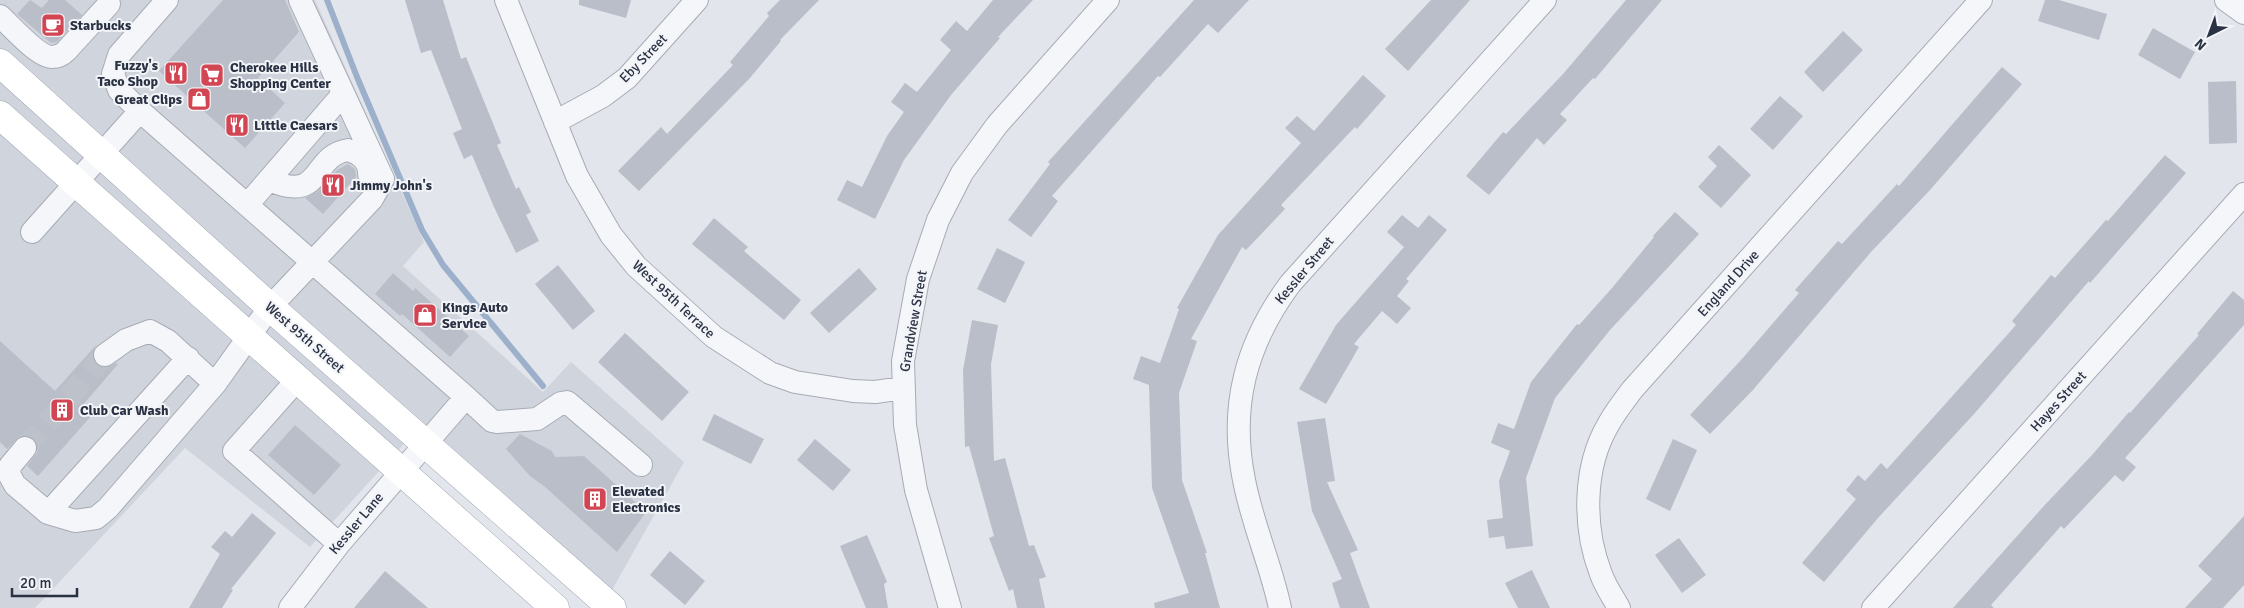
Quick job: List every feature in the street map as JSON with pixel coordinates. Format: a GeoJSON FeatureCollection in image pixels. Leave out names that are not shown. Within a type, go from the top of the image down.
{"type":"FeatureCollection","features":[{"type":"Feature","properties":{"kind":"main road","name":"West 95th Street"},"geometry":{"type":"LineString","coordinates":[[0,63],[270,307],[426,442],[612,608]]}},
{"type":"Feature","properties":{"kind":"main road"},"geometry":{"type":"LineString","coordinates":[[0,115],[555,608]]}},
{"type":"Feature","properties":{"kind":"street"},"geometry":{"type":"LineString","coordinates":[[167,0],[119,55],[113,74],[118,90],[247,206],[319,255],[492,420],[498,422],[537,418],[561,403],[567,402],[641,465]]}},
{"type":"Feature","properties":{"kind":"street"},"geometry":{"type":"LineString","coordinates":[[25,448],[10,466],[9,474],[15,485],[48,513],[74,521],[96,518],[108,508],[215,384],[270,307],[372,199],[383,180],[300,0]]}},
{"type":"Feature","properties":{"kind":"street","name":"West 95th Terrace"},"geometry":{"type":"LineString","coordinates":[[506,0],[577,176],[612,235],[636,266],[714,337],[770,373],[795,382],[854,391],[875,392],[904,388]]}},
{"type":"Feature","properties":{"kind":"street","name":"Eby Street"},"geometry":{"type":"LineString","coordinates":[[555,122],[603,96],[627,78],[697,0]]}},
{"type":"Feature","properties":{"kind":"street","name":"Grandview Street"},"geometry":{"type":"LineString","coordinates":[[950,608],[916,490],[905,425],[903,361],[918,278],[938,220],[958,181],[996,125],[1108,0]]}},
{"type":"Feature","properties":{"kind":"street","name":"Kessler Street"},"geometry":{"type":"LineString","coordinates":[[1280,608],[1244,480],[1238,422],[1242,383],[1255,342],[1276,302],[1290,284],[1544,0]]}},
{"type":"Feature","properties":{"kind":"street","name":"England Drive"},"geometry":{"type":"LineString","coordinates":[[1619,608],[1601,576],[1594,555],[1588,520],[1589,486],[1597,450],[1608,425],[1632,390],[1981,0]]}},
{"type":"Feature","properties":{"kind":"street"},"geometry":{"type":"LineString","coordinates":[[2226,0],[2244,13]]}},
{"type":"Feature","properties":{"kind":"street"},"geometry":{"type":"LineString","coordinates":[[0,16],[42,54],[51,57],[60,56],[66,51],[109,4]]}},
{"type":"Feature","properties":{"kind":"street"},"geometry":{"type":"LineString","coordinates":[[247,206],[343,94]]}},
{"type":"Feature","properties":{"kind":"street"},"geometry":{"type":"LineString","coordinates":[[32,232],[140,111]]}},
{"type":"Feature","properties":{"kind":"street"},"geometry":{"type":"LineString","coordinates":[[269,180],[284,186],[302,187],[309,183],[333,156],[341,151],[353,151],[366,162],[370,171],[366,183],[324,229],[319,255]]}},
{"type":"Feature","properties":{"kind":"street","name":"Hayes Street"},"geometry":{"type":"LineString","coordinates":[[1873,608],[2244,194]]}},
{"type":"Feature","properties":{"kind":"street"},"geometry":{"type":"LineString","coordinates":[[106,355],[126,340],[150,331],[168,341],[215,384]]}},
{"type":"Feature","properties":{"kind":"street"},"geometry":{"type":"LineString","coordinates":[[48,513],[188,358]]}},
{"type":"Feature","properties":{"kind":"street"},"geometry":{"type":"LineString","coordinates":[[297,380],[234,451],[339,544]]}},
{"type":"Feature","properties":{"kind":"street","name":"Kessler Lane"},"geometry":{"type":"LineString","coordinates":[[290,608],[339,544],[466,397]]}},
{"type":"Feature","properties":{"kind":"shaded area"},"geometry":{"type":"Polygon","coordinates":[[[0,0],[315,0],[424,242],[403,266],[543,392],[571,362],[684,462],[612,590],[423,423],[310,547],[185,448],[35,608],[0,608],[0,0]]]}},
{"type":"Feature","properties":{"kind":"building","name":"Starbucks"},"geometry":{"type":"Polygon","coordinates":[[[30,0],[42,8],[49,0],[65,0],[82,15],[57,42],[51,43],[17,14],[30,0]]]}},
{"type":"Feature","properties":{"kind":"building","name":"Cherokee Hills Shopping Center"},"geometry":{"type":"Polygon","coordinates":[[[223,0],[285,0],[299,32],[258,78],[285,103],[245,148],[159,71],[223,0]]]}},
{"type":"Feature","properties":{"kind":"building"},"geometry":{"type":"Polygon","coordinates":[[[405,0],[443,0],[461,59],[466,57],[501,143],[497,145],[516,189],[519,187],[531,212],[526,215],[539,241],[516,253],[472,155],[464,159],[453,133],[462,129],[431,50],[421,53],[405,0]]]}},
{"type":"Feature","properties":{"kind":"building"},"geometry":{"type":"Polygon","coordinates":[[[579,0],[631,0],[626,18],[579,5],[579,0]]]}},
{"type":"Feature","properties":{"kind":"building"},"geometry":{"type":"Polygon","coordinates":[[[780,0],[819,0],[780,40],[749,79],[639,191],[618,171],[661,127],[667,134],[733,65],[730,62],[769,16],[767,13],[780,0]]]}},
{"type":"Feature","properties":{"kind":"building"},"geometry":{"type":"Polygon","coordinates":[[[993,0],[1033,0],[998,37],[1000,38],[951,95],[904,160],[875,219],[837,200],[847,180],[862,187],[887,136],[904,112],[891,102],[905,83],[917,92],[951,50],[940,40],[956,21],[967,31],[993,0]]]}},
{"type":"Feature","properties":{"kind":"building"},"geometry":{"type":"Polygon","coordinates":[[[1194,0],[1249,0],[1218,33],[1208,24],[1160,77],[1158,76],[1052,196],[1058,201],[1031,237],[1008,220],[1050,164],[1048,162],[1194,0]]]}},
{"type":"Feature","properties":{"kind":"building"},"geometry":{"type":"Polygon","coordinates":[[[1431,0],[1470,0],[1408,71],[1385,49],[1431,0]]]}},
{"type":"Feature","properties":{"kind":"building"},"geometry":{"type":"Polygon","coordinates":[[[1626,0],[1662,0],[1595,79],[1593,78],[1560,114],[1567,120],[1544,145],[1537,138],[1489,195],[1466,176],[1503,132],[1506,134],[1563,74],[1626,0]]]}},
{"type":"Feature","properties":{"kind":"building"},"geometry":{"type":"Polygon","coordinates":[[[2045,0],[2059,0],[2107,14],[2099,40],[2038,21],[2045,0]]]}},
{"type":"Feature","properties":{"kind":"building"},"geometry":{"type":"Polygon","coordinates":[[[2153,28],[2195,52],[2180,79],[2138,55],[2153,28]]]}},
{"type":"Feature","properties":{"kind":"building"},"geometry":{"type":"Polygon","coordinates":[[[1843,31],[1863,50],[1823,92],[1804,72],[1843,31]]]}},
{"type":"Feature","properties":{"kind":"building"},"geometry":{"type":"Polygon","coordinates":[[[2002,67],[2022,84],[1930,190],[1871,252],[1752,391],[1710,434],[1690,415],[1799,293],[1795,290],[1838,241],[1842,244],[1897,184],[1899,186],[2002,67]]]}},
{"type":"Feature","properties":{"kind":"building"},"geometry":{"type":"Polygon","coordinates":[[[1363,75],[1386,96],[1357,129],[1355,127],[1281,205],[1285,209],[1246,250],[1242,247],[1191,339],[1197,341],[1179,393],[1182,480],[1207,553],[1205,553],[1220,608],[1155,608],[1154,603],[1189,593],[1152,488],[1149,385],[1133,379],[1141,356],[1160,363],[1179,309],[1177,308],[1218,235],[1301,143],[1285,128],[1297,116],[1314,131],[1363,75]]]}},
{"type":"Feature","properties":{"kind":"building"},"geometry":{"type":"Polygon","coordinates":[[[2236,81],[2237,143],[2209,144],[2208,82],[2236,81]]]}},
{"type":"Feature","properties":{"kind":"building"},"geometry":{"type":"Polygon","coordinates":[[[1780,96],[1803,116],[1773,150],[1750,129],[1780,96]]]}},
{"type":"Feature","properties":{"kind":"building"},"geometry":{"type":"Polygon","coordinates":[[[1719,145],[1751,175],[1721,208],[1698,187],[1717,166],[1708,157],[1719,145]]]}},
{"type":"Feature","properties":{"kind":"building"},"geometry":{"type":"Polygon","coordinates":[[[2165,155],[2186,173],[1974,414],[1878,518],[1824,582],[1802,563],[1856,499],[1846,490],[1858,475],[1865,481],[1881,463],[1887,469],[2016,325],[2012,321],[2051,275],[2055,278],[2106,220],[2108,221],[2165,155]]]}},
{"type":"Feature","properties":{"kind":"building","name":"Jimmy John's"},"geometry":{"type":"Polygon","coordinates":[[[348,164],[355,169],[356,177],[323,214],[305,198],[317,192],[337,170],[348,164]]]}},
{"type":"Feature","properties":{"kind":"building"},"geometry":{"type":"Polygon","coordinates":[[[1675,212],[1699,234],[1610,330],[1555,398],[1526,478],[1533,546],[1506,549],[1504,536],[1489,538],[1487,520],[1503,518],[1499,481],[1510,451],[1491,443],[1498,423],[1514,429],[1531,382],[1577,324],[1579,325],[1612,288],[1653,236],[1675,212]]]}},
{"type":"Feature","properties":{"kind":"building"},"geometry":{"type":"Polygon","coordinates":[[[1402,215],[1418,228],[1429,215],[1447,230],[1406,279],[1409,281],[1397,296],[1411,308],[1397,324],[1382,311],[1354,344],[1359,347],[1326,404],[1299,389],[1336,325],[1404,247],[1387,232],[1402,215]]]}},
{"type":"Feature","properties":{"kind":"building"},"geometry":{"type":"Polygon","coordinates":[[[714,218],[748,247],[744,251],[801,300],[784,320],[692,244],[714,218]]]}},
{"type":"Feature","properties":{"kind":"building"},"geometry":{"type":"Polygon","coordinates":[[[997,248],[1025,262],[1005,303],[977,289],[997,248]]]}},
{"type":"Feature","properties":{"kind":"building"},"geometry":{"type":"Polygon","coordinates":[[[558,265],[595,311],[573,330],[535,284],[558,265]]]}},
{"type":"Feature","properties":{"kind":"building"},"geometry":{"type":"Polygon","coordinates":[[[859,268],[877,289],[829,333],[810,313],[859,268]]]}},
{"type":"Feature","properties":{"kind":"building","name":"Kings Auto Service"},"geometry":{"type":"Polygon","coordinates":[[[393,273],[413,291],[415,288],[469,336],[450,357],[402,314],[400,316],[375,294],[393,273]]]}},
{"type":"Feature","properties":{"kind":"building"},"geometry":{"type":"Polygon","coordinates":[[[2233,291],[2244,300],[2244,325],[2125,458],[2136,467],[2123,482],[2115,475],[2064,529],[2061,526],[1991,605],[1994,608],[1953,608],[2199,335],[2197,334],[2233,291]]]}},
{"type":"Feature","properties":{"kind":"building"},"geometry":{"type":"Polygon","coordinates":[[[972,320],[998,325],[991,364],[994,461],[1005,458],[1029,546],[1034,545],[1046,577],[1039,579],[1045,608],[1017,608],[1013,589],[1009,591],[989,538],[994,536],[969,446],[965,447],[963,370],[972,320]]]}},
{"type":"Feature","properties":{"kind":"building"},"geometry":{"type":"Polygon","coordinates":[[[625,333],[689,392],[662,421],[598,362],[625,333]]]}},
{"type":"Feature","properties":{"kind":"building"},"geometry":{"type":"Polygon","coordinates":[[[0,341],[55,391],[96,345],[92,356],[95,363],[106,368],[116,363],[118,364],[82,406],[92,415],[38,476],[27,466],[38,451],[34,438],[28,435],[20,436],[7,449],[0,442],[0,341]]]}},
{"type":"Feature","properties":{"kind":"building"},"geometry":{"type":"Polygon","coordinates":[[[714,414],[764,439],[751,464],[702,440],[714,414]]]}},
{"type":"Feature","properties":{"kind":"building"},"geometry":{"type":"Polygon","coordinates":[[[1325,418],[1335,481],[1327,482],[1358,550],[1350,553],[1370,608],[1340,608],[1332,583],[1342,579],[1312,511],[1297,422],[1325,418]]]}},
{"type":"Feature","properties":{"kind":"building"},"geometry":{"type":"Polygon","coordinates":[[[295,425],[341,465],[314,495],[268,455],[295,425]]]}},
{"type":"Feature","properties":{"kind":"building","name":"Elevated Electronics"},"geometry":{"type":"Polygon","coordinates":[[[520,434],[552,451],[555,457],[584,456],[646,512],[617,552],[544,486],[530,476],[506,449],[520,434]]]}},
{"type":"Feature","properties":{"kind":"building"},"geometry":{"type":"Polygon","coordinates":[[[815,439],[851,470],[833,491],[797,460],[815,439]]]}},
{"type":"Feature","properties":{"kind":"building"},"geometry":{"type":"Polygon","coordinates":[[[1673,439],[1697,450],[1670,511],[1646,499],[1673,439]]]}},
{"type":"Feature","properties":{"kind":"building"},"geometry":{"type":"Polygon","coordinates":[[[252,513],[276,533],[231,589],[233,590],[222,608],[189,608],[220,554],[211,547],[225,531],[232,537],[252,513]]]}},
{"type":"Feature","properties":{"kind":"building"},"geometry":{"type":"Polygon","coordinates":[[[2244,516],[2244,585],[2223,608],[2185,608],[2212,579],[2198,566],[2244,516]]]}},
{"type":"Feature","properties":{"kind":"building"},"geometry":{"type":"Polygon","coordinates":[[[867,535],[887,582],[884,584],[888,608],[866,608],[840,546],[867,535]]]}},
{"type":"Feature","properties":{"kind":"building"},"geometry":{"type":"Polygon","coordinates":[[[1679,538],[1706,575],[1682,593],[1655,555],[1679,538]]]}},
{"type":"Feature","properties":{"kind":"building"},"geometry":{"type":"Polygon","coordinates":[[[670,551],[705,581],[685,605],[650,575],[670,551]]]}},
{"type":"Feature","properties":{"kind":"building"},"geometry":{"type":"Polygon","coordinates":[[[1532,570],[1550,608],[1518,608],[1505,583],[1532,570]]]}},
{"type":"Feature","properties":{"kind":"building"},"geometry":{"type":"Polygon","coordinates":[[[385,571],[428,608],[354,608],[385,571]]]}},
{"type":"Feature","properties":{"kind":"waterway"},"geometry":{"type":"LineString","coordinates":[[327,0],[357,77],[422,230],[443,265],[543,386]]}},
{"type":"Feature","properties":{"kind":"tunnel"},"geometry":{"type":"LineString","coordinates":[[25,448],[105,355]]}},
{"type":"Feature","properties":{"kind":"place","name":"Starbucks"},"geometry":{"type":"Point","coordinates":[53,25]}},
{"type":"Feature","properties":{"kind":"place","name":"Fuzzy's Taco Shop"},"geometry":{"type":"Point","coordinates":[176,73]}},
{"type":"Feature","properties":{"kind":"place","name":"Cherokee Hills Shopping Center"},"geometry":{"type":"Point","coordinates":[212,75]}},
{"type":"Feature","properties":{"kind":"place","name":"Great Clips"},"geometry":{"type":"Point","coordinates":[199,99]}},
{"type":"Feature","properties":{"kind":"place","name":"Little Caesars"},"geometry":{"type":"Point","coordinates":[237,125]}},
{"type":"Feature","properties":{"kind":"place","name":"Jimmy John's"},"geometry":{"type":"Point","coordinates":[333,185]}},
{"type":"Feature","properties":{"kind":"place","name":"Kings Auto Service"},"geometry":{"type":"Point","coordinates":[425,315]}},
{"type":"Feature","properties":{"kind":"place","name":"Club Car Wash"},"geometry":{"type":"Point","coordinates":[62,410]}},
{"type":"Feature","properties":{"kind":"place","name":"Elevated Electronics"},"geometry":{"type":"Point","coordinates":[595,499]}}]}
